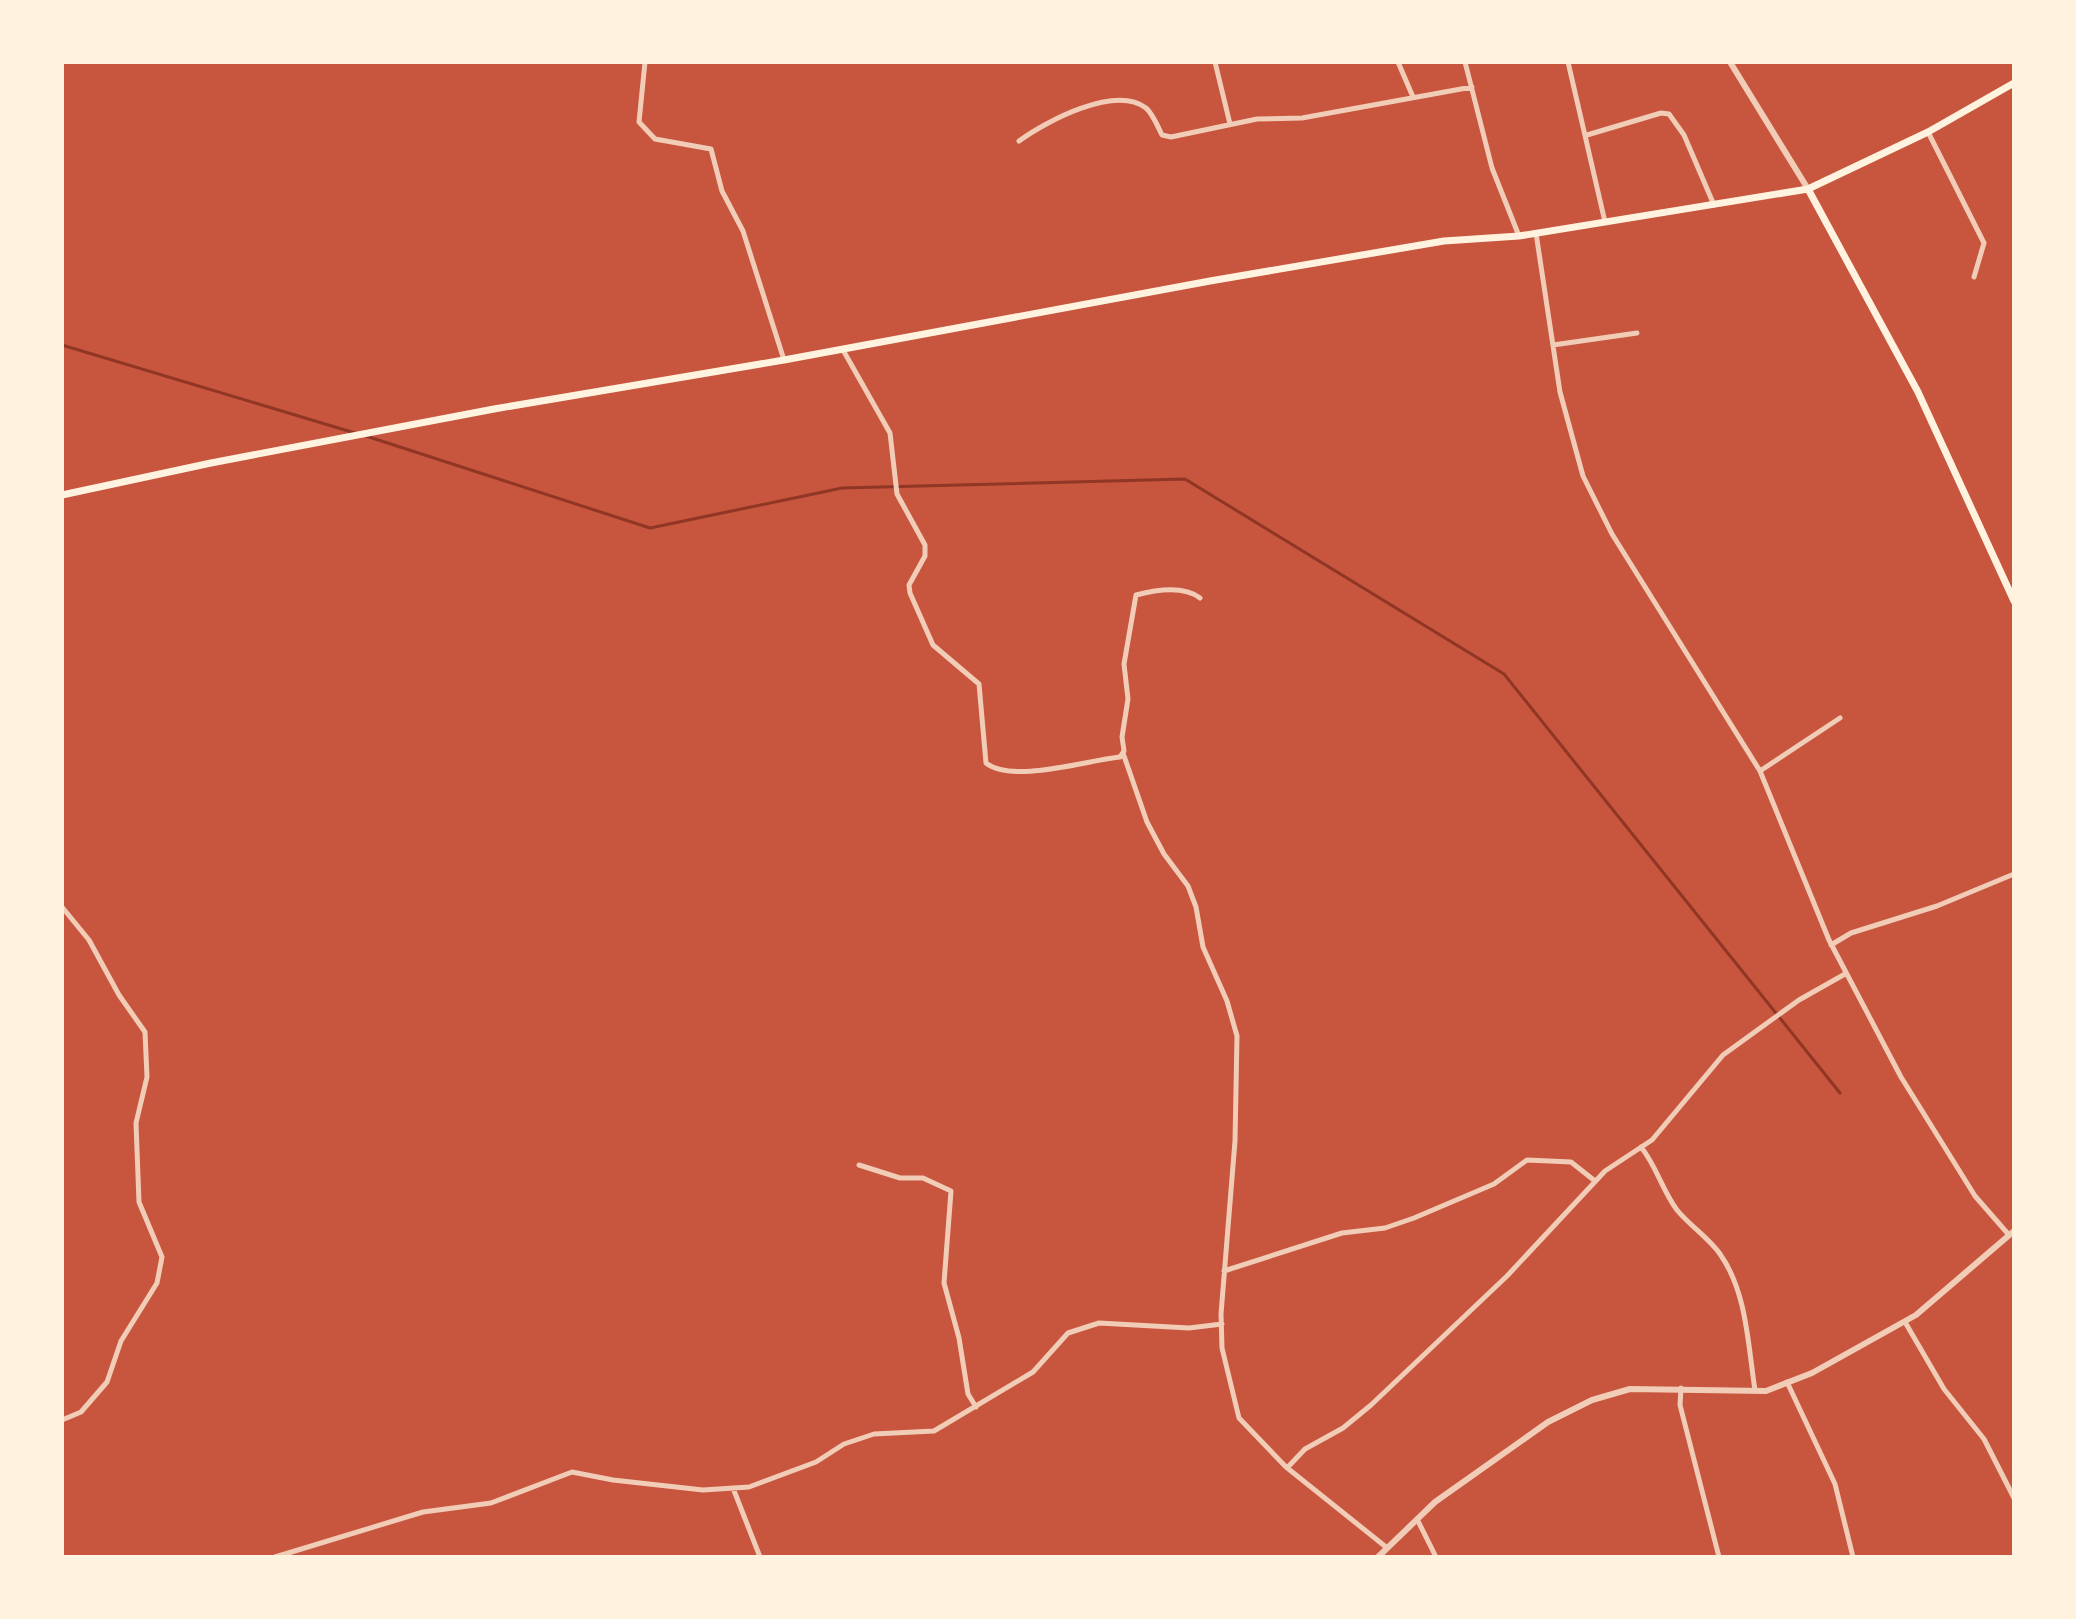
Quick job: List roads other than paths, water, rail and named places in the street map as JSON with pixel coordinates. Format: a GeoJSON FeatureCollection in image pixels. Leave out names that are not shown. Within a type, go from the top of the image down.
{"type":"FeatureCollection","features":[{"type":"Feature","properties":{"kind":"main road"},"geometry":{"type":"LineString","coordinates":[[62,495],[479,412],[843,350],[1382,251],[1444,241],[1519,236],[1808,189],[1928,132],[2014,83]]}},
{"type":"Feature","properties":{"kind":"main road"},"geometry":{"type":"LineString","coordinates":[[1808,189],[1918,392],[2014,601]]}},
{"type":"Feature","properties":{"kind":"street"},"geometry":{"type":"LineString","coordinates":[[645,62],[639,122],[655,139],[711,149],[722,191],[743,231],[784,360]]}},
{"type":"Feature","properties":{"kind":"street"},"geometry":{"type":"LineString","coordinates":[[1215,62],[1230,124]]}},
{"type":"Feature","properties":{"kind":"street"},"geometry":{"type":"LineString","coordinates":[[1398,62],[1413,97]]}},
{"type":"Feature","properties":{"kind":"street"},"geometry":{"type":"LineString","coordinates":[[1465,62],[1492,168],[1519,236]]}},
{"type":"Feature","properties":{"kind":"street"},"geometry":{"type":"LineString","coordinates":[[1568,62],[1606,223]]}},
{"type":"Feature","properties":{"kind":"street"},"geometry":{"type":"LineString","coordinates":[[1730,62],[1808,189]]}},
{"type":"Feature","properties":{"kind":"street"},"geometry":{"type":"LineString","coordinates":[[1019,141],[1040,126],[1103,101],[1134,103],[1147,109],[1162,135],[1171,137],[1257,119],[1302,118],[1472,87]]}},
{"type":"Feature","properties":{"kind":"street"},"geometry":{"type":"LineString","coordinates":[[1587,135],[1661,113],[1669,114],[1684,135],[1714,205]]}},
{"type":"Feature","properties":{"kind":"street"},"geometry":{"type":"LineString","coordinates":[[1928,132],[1984,243],[1974,277]]}},
{"type":"Feature","properties":{"kind":"street"},"geometry":{"type":"LineString","coordinates":[[1378,1557],[1435,1502],[1548,1422],[1592,1400],[1630,1389],[1681,1387],[1766,1391],[1812,1373],[1905,1322],[2012,1233],[1975,1196],[1901,1077],[1831,945],[1772,807],[1760,771],[1612,534],[1589,488],[1560,392],[1536,252],[1536,233]]}},
{"type":"Feature","properties":{"kind":"street"},"geometry":{"type":"LineString","coordinates":[[1553,345],[1637,333]]}},
{"type":"Feature","properties":{"kind":"street"},"geometry":{"type":"LineString","coordinates":[[843,350],[890,433],[897,494],[925,545],[925,556],[909,585],[915,606],[933,645],[979,684],[986,763],[1010,771],[1074,767],[1120,757],[1123,753]]}},
{"type":"Feature","properties":{"kind":"street"},"geometry":{"type":"LineString","coordinates":[[1200,598],[1192,592],[1172,590],[1136,595],[1124,664],[1128,699],[1123,753],[1147,822],[1164,854],[1188,886],[1210,968],[1234,1020],[1239,1053],[1224,1271],[1222,1348],[1239,1418],[1287,1468],[1386,1547]]}},
{"type":"Feature","properties":{"kind":"street"},"geometry":{"type":"LineString","coordinates":[[1760,771],[1840,718]]}},
{"type":"Feature","properties":{"kind":"street"},"geometry":{"type":"LineString","coordinates":[[1831,945],[1851,933],[1937,906],[2014,874]]}},
{"type":"Feature","properties":{"kind":"street"},"geometry":{"type":"LineString","coordinates":[[62,907],[89,940],[119,995],[145,1032],[147,1077],[136,1123],[139,1202],[162,1257],[157,1283],[121,1341],[107,1382],[81,1412],[62,1420]]}},
{"type":"Feature","properties":{"kind":"street"},"geometry":{"type":"LineString","coordinates":[[1287,1468],[1305,1449],[1343,1428],[1371,1405],[1507,1276],[1595,1181],[1652,1140],[1723,1055],[1799,1000],[1845,974]]}},
{"type":"Feature","properties":{"kind":"street"},"geometry":{"type":"LineString","coordinates":[[1641,1147],[1659,1172],[1665,1191],[1680,1213],[1720,1253],[1736,1284],[1755,1390]]}},
{"type":"Feature","properties":{"kind":"street"},"geometry":{"type":"LineString","coordinates":[[1224,1271],[1342,1233],[1385,1228],[1414,1218],[1494,1184],[1527,1160],[1571,1162],[1595,1181]]}},
{"type":"Feature","properties":{"kind":"street"},"geometry":{"type":"LineString","coordinates":[[859,1165],[900,1178],[923,1178],[951,1191],[944,1283],[959,1338],[968,1394],[976,1407]]}},
{"type":"Feature","properties":{"kind":"street"},"geometry":{"type":"LineString","coordinates":[[1905,1322],[1944,1389],[1984,1439],[2014,1498]]}},
{"type":"Feature","properties":{"kind":"street"},"geometry":{"type":"LineString","coordinates":[[275,1557],[423,1512],[491,1503],[572,1472],[703,1490],[749,1487],[816,1462],[844,1444],[874,1434],[934,1431],[1033,1372],[1068,1333],[1099,1323],[1189,1328],[1222,1324]]}},
{"type":"Feature","properties":{"kind":"street"},"geometry":{"type":"LineString","coordinates":[[1787,1382],[1835,1484],[1853,1557]]}},
{"type":"Feature","properties":{"kind":"street"},"geometry":{"type":"LineString","coordinates":[[1681,1387],[1680,1405],[1719,1557]]}},
{"type":"Feature","properties":{"kind":"street"},"geometry":{"type":"LineString","coordinates":[[733,1488],[760,1557]]}},
{"type":"Feature","properties":{"kind":"street"},"geometry":{"type":"LineString","coordinates":[[1417,1519],[1436,1557]]}},
{"type":"Feature","properties":{"kind":"waterway"},"geometry":{"type":"LineString","coordinates":[[62,345],[355,433]]}},
{"type":"Feature","properties":{"kind":"waterway"},"geometry":{"type":"LineString","coordinates":[[366,436],[650,528],[842,488],[1185,479],[1504,674],[1840,1093]]}}]}
